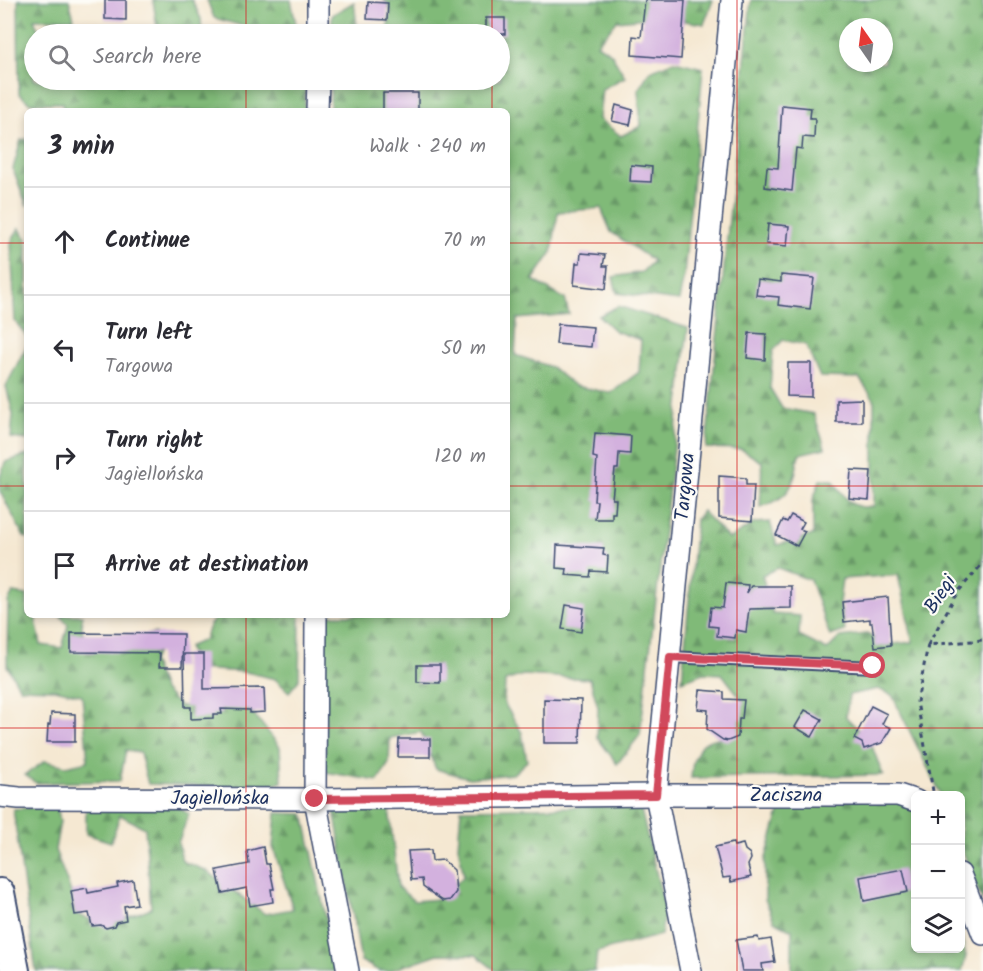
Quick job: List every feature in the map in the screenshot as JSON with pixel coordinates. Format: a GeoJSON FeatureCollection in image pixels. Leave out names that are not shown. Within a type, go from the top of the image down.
{"type":"FeatureCollection","features":[{"type":"Feature","properties":{"kind":"street"},"geometry":{"type":"LineString","coordinates":[[318,0],[318,24]]}},
{"type":"Feature","properties":{"kind":"street","name":"Targowa"},"geometry":{"type":"LineString","coordinates":[[691,971],[656,795],[732,0]]}},
{"type":"Feature","properties":{"kind":"street"},"geometry":{"type":"LineString","coordinates":[[317,108],[318,90]]}},
{"type":"Feature","properties":{"kind":"street"},"geometry":{"type":"LineString","coordinates":[[316,618],[315,799],[348,971]]}},
{"type":"Feature","properties":{"kind":"street","name":"Jagiellońska"},"geometry":{"type":"LineString","coordinates":[[0,796],[19,798],[315,799],[656,795]]}},
{"type":"Feature","properties":{"kind":"street","name":"Zaciszna"},"geometry":{"type":"LineString","coordinates":[[656,795],[898,795],[911,800]]}},
{"type":"Feature","properties":{"kind":"street"},"geometry":{"type":"LineString","coordinates":[[965,887],[983,934]]}},
{"type":"Feature","properties":{"kind":"street"},"geometry":{"type":"LineString","coordinates":[[0,893],[12,970]]}},
{"type":"Feature","properties":{"kind":"lane"},"geometry":{"type":"LineString","coordinates":[[670,657],[873,666]]}},
{"type":"Feature","properties":{"kind":"path","name":"Biegi"},"geometry":{"type":"LineString","coordinates":[[933,791],[917,702],[928,645],[957,593],[983,563]]}},
{"type":"Feature","properties":{"kind":"path"},"geometry":{"type":"LineString","coordinates":[[928,645],[983,640]]}},
{"type":"Feature","properties":{"kind":"green space"},"geometry":{"type":"Polygon","coordinates":[[[18,0],[69,0],[74,19],[34,19],[36,24],[24,24],[24,90],[305,90],[305,108],[63,108],[62,103],[30,103],[19,94],[18,0]]]}},
{"type":"Feature","properties":{"kind":"green space"},"geometry":{"type":"Polygon","coordinates":[[[153,0],[192,0],[201,24],[157,24],[153,0]]]}},
{"type":"Feature","properties":{"kind":"green space"},"geometry":{"type":"Polygon","coordinates":[[[207,0],[291,0],[296,24],[236,24],[214,18],[207,0]]]}},
{"type":"Feature","properties":{"kind":"green space"},"geometry":{"type":"Polygon","coordinates":[[[384,0],[713,0],[704,24],[658,17],[617,21],[597,44],[611,53],[625,77],[602,89],[599,119],[621,136],[641,126],[638,90],[650,71],[674,61],[703,68],[684,275],[679,301],[617,293],[613,277],[642,272],[653,261],[611,232],[601,208],[558,212],[552,252],[533,280],[565,299],[569,314],[517,319],[515,355],[551,367],[575,386],[611,393],[639,372],[641,340],[615,331],[599,316],[618,306],[688,328],[640,735],[617,764],[597,737],[598,707],[590,679],[523,675],[505,681],[504,703],[522,733],[527,761],[513,774],[469,778],[436,769],[421,732],[390,738],[389,763],[378,781],[325,772],[325,618],[510,618],[510,108],[330,108],[331,90],[510,90],[510,24],[388,24],[391,11],[384,0]]]}},
{"type":"Feature","properties":{"kind":"green space"},"geometry":{"type":"Polygon","coordinates":[[[751,0],[983,0],[983,903],[965,856],[965,791],[939,791],[892,695],[878,689],[849,695],[846,717],[870,741],[883,775],[691,778],[693,762],[701,745],[710,740],[731,735],[743,701],[722,674],[704,673],[682,681],[696,519],[702,511],[729,539],[755,523],[770,522],[777,545],[813,535],[813,500],[820,480],[833,480],[845,497],[854,504],[874,506],[874,399],[859,378],[820,377],[806,345],[783,340],[773,351],[770,388],[782,408],[814,414],[825,448],[799,454],[790,488],[779,499],[760,507],[762,462],[741,449],[706,448],[751,0]],[[778,568],[762,575],[773,614],[800,616],[799,636],[827,650],[840,637],[867,634],[885,645],[913,642],[898,575],[842,579],[839,603],[845,631],[830,636],[810,580],[778,568]]]}},
{"type":"Feature","properties":{"kind":"green space"},"geometry":{"type":"Polygon","coordinates":[[[354,2],[357,24],[332,24],[332,15],[354,2]]]}},
{"type":"Feature","properties":{"kind":"green space"},"geometry":{"type":"Polygon","coordinates":[[[21,140],[24,140],[24,198],[13,169],[21,140]]]}},
{"type":"Feature","properties":{"kind":"green space"},"geometry":{"type":"Polygon","coordinates":[[[19,228],[24,235],[24,333],[15,321],[11,243],[19,228]]]}},
{"type":"Feature","properties":{"kind":"green space"},"geometry":{"type":"Polygon","coordinates":[[[24,351],[24,440],[11,438],[13,414],[6,386],[24,351]]]}},
{"type":"Feature","properties":{"kind":"green space"},"geometry":{"type":"Polygon","coordinates":[[[24,456],[24,537],[0,491],[0,477],[5,462],[24,456]]]}},
{"type":"Feature","properties":{"kind":"green space"},"geometry":{"type":"Polygon","coordinates":[[[13,593],[24,595],[24,618],[36,618],[41,645],[62,648],[68,625],[62,618],[82,618],[86,644],[156,633],[160,647],[152,661],[163,689],[180,707],[231,696],[237,705],[253,713],[280,747],[282,782],[262,788],[148,784],[140,753],[126,750],[120,781],[36,783],[25,775],[45,761],[66,766],[88,761],[82,695],[55,689],[20,688],[7,666],[8,602],[13,593]]]}},
{"type":"Feature","properties":{"kind":"green space"},"geometry":{"type":"Polygon","coordinates":[[[216,618],[300,618],[299,680],[289,692],[275,679],[246,672],[196,669],[188,647],[204,640],[209,626],[216,618]]]}},
{"type":"Feature","properties":{"kind":"green space"},"geometry":{"type":"Polygon","coordinates":[[[887,797],[911,803],[911,953],[965,952],[966,956],[962,971],[792,971],[792,930],[774,921],[765,899],[765,861],[781,806],[887,797]]]}},
{"type":"Feature","properties":{"kind":"green space"},"geometry":{"type":"Polygon","coordinates":[[[57,806],[60,821],[55,850],[80,916],[108,925],[151,908],[145,828],[120,815],[111,842],[86,834],[86,807],[178,807],[189,814],[178,843],[182,861],[207,871],[265,914],[293,909],[273,847],[276,813],[304,814],[337,971],[36,971],[13,809],[57,806]]]}},
{"type":"Feature","properties":{"kind":"green space"},"geometry":{"type":"Polygon","coordinates":[[[640,806],[665,909],[661,935],[597,952],[595,971],[496,971],[476,955],[438,954],[389,971],[379,971],[361,961],[334,810],[389,808],[398,887],[414,901],[439,899],[464,876],[458,846],[461,809],[640,806]]]}},
{"type":"Feature","properties":{"kind":"building"},"geometry":{"type":"Polygon","coordinates":[[[105,0],[126,0],[126,20],[105,19],[105,0]]]}},
{"type":"Feature","properties":{"kind":"building"},"geometry":{"type":"Polygon","coordinates":[[[645,0],[685,0],[681,59],[632,55],[633,36],[641,37],[645,0]]]}},
{"type":"Feature","properties":{"kind":"building"},"geometry":{"type":"Polygon","coordinates":[[[368,2],[388,3],[387,20],[367,19],[368,2]]]}},
{"type":"Feature","properties":{"kind":"building"},"geometry":{"type":"Polygon","coordinates":[[[486,18],[505,18],[505,24],[486,24],[486,18]]]}},
{"type":"Feature","properties":{"kind":"building"},"geometry":{"type":"Polygon","coordinates":[[[383,93],[418,93],[418,108],[383,108],[383,93]]]}},
{"type":"Feature","properties":{"kind":"building"},"geometry":{"type":"Polygon","coordinates":[[[616,105],[633,110],[630,125],[612,121],[616,105]]]}},
{"type":"Feature","properties":{"kind":"building"},"geometry":{"type":"Polygon","coordinates":[[[782,105],[811,108],[810,118],[815,118],[814,138],[803,137],[802,149],[796,148],[792,191],[765,187],[767,167],[778,168],[782,105]]]}},
{"type":"Feature","properties":{"kind":"building"},"geometry":{"type":"Polygon","coordinates":[[[631,165],[652,167],[651,182],[630,181],[631,165]]]}},
{"type":"Feature","properties":{"kind":"building"},"geometry":{"type":"Polygon","coordinates":[[[768,224],[789,226],[787,246],[766,244],[768,224]]]}},
{"type":"Feature","properties":{"kind":"building"},"geometry":{"type":"Polygon","coordinates":[[[581,253],[605,255],[603,266],[608,266],[606,289],[574,285],[576,263],[580,263],[581,253]]]}},
{"type":"Feature","properties":{"kind":"building"},"geometry":{"type":"Polygon","coordinates":[[[781,275],[814,278],[810,309],[778,305],[779,297],[756,295],[758,279],[781,282],[781,275]]]}},
{"type":"Feature","properties":{"kind":"building"},"geometry":{"type":"Polygon","coordinates":[[[558,324],[593,327],[591,347],[556,344],[558,324]]]}},
{"type":"Feature","properties":{"kind":"building"},"geometry":{"type":"Polygon","coordinates":[[[749,333],[766,334],[765,360],[747,358],[749,333]]]}},
{"type":"Feature","properties":{"kind":"building"},"geometry":{"type":"Polygon","coordinates":[[[788,363],[811,363],[811,397],[787,396],[788,363]]]}},
{"type":"Feature","properties":{"kind":"building"},"geometry":{"type":"Polygon","coordinates":[[[862,399],[862,422],[836,422],[836,400],[862,399]]]}},
{"type":"Feature","properties":{"kind":"building"},"geometry":{"type":"Polygon","coordinates":[[[595,433],[631,436],[630,454],[619,453],[618,469],[615,469],[612,499],[616,499],[612,519],[595,519],[597,458],[593,457],[595,433]]]}},
{"type":"Feature","properties":{"kind":"building"},"geometry":{"type":"Polygon","coordinates":[[[851,470],[871,471],[869,500],[849,498],[851,470]]]}},
{"type":"Feature","properties":{"kind":"building"},"geometry":{"type":"Polygon","coordinates":[[[719,476],[746,478],[746,485],[754,485],[752,521],[719,518],[719,476]]]}},
{"type":"Feature","properties":{"kind":"building"},"geometry":{"type":"Polygon","coordinates":[[[791,515],[804,522],[800,529],[805,531],[797,546],[776,535],[783,520],[787,522],[791,515]]]}},
{"type":"Feature","properties":{"kind":"building"},"geometry":{"type":"Polygon","coordinates":[[[557,545],[604,548],[603,555],[608,556],[607,572],[591,571],[590,577],[566,575],[567,569],[556,568],[557,545]]]}},
{"type":"Feature","properties":{"kind":"building"},"geometry":{"type":"Polygon","coordinates":[[[726,583],[748,585],[747,593],[751,586],[791,586],[791,608],[749,609],[746,632],[736,630],[735,638],[717,636],[718,627],[709,626],[711,607],[723,608],[726,583]]]}},
{"type":"Feature","properties":{"kind":"building"},"geometry":{"type":"Polygon","coordinates":[[[888,597],[891,645],[875,647],[870,619],[844,622],[842,602],[888,597]]]}},
{"type":"Feature","properties":{"kind":"building"},"geometry":{"type":"Polygon","coordinates":[[[566,605],[584,608],[581,632],[562,629],[566,605]]]}},
{"type":"Feature","properties":{"kind":"building"},"geometry":{"type":"Polygon","coordinates":[[[71,633],[183,634],[182,667],[159,667],[160,653],[71,652],[71,633]]]}},
{"type":"Feature","properties":{"kind":"building"},"geometry":{"type":"Polygon","coordinates":[[[184,654],[204,654],[204,689],[264,688],[265,712],[250,713],[250,710],[221,709],[222,714],[213,714],[213,718],[191,719],[191,707],[185,707],[184,654]]]}},
{"type":"Feature","properties":{"kind":"building"},"geometry":{"type":"Polygon","coordinates":[[[417,665],[440,665],[440,683],[417,682],[417,665]]]}},
{"type":"Feature","properties":{"kind":"building"},"geometry":{"type":"Polygon","coordinates":[[[700,690],[724,692],[724,699],[744,700],[742,719],[739,719],[738,737],[728,741],[723,740],[707,729],[708,710],[698,709],[700,690]]]}},
{"type":"Feature","properties":{"kind":"building"},"geometry":{"type":"Polygon","coordinates":[[[544,699],[581,700],[580,743],[544,743],[544,699]]]}},
{"type":"Feature","properties":{"kind":"building"},"geometry":{"type":"Polygon","coordinates":[[[871,706],[887,714],[882,724],[891,728],[882,743],[864,749],[862,743],[854,739],[871,706]]]}},
{"type":"Feature","properties":{"kind":"building"},"geometry":{"type":"Polygon","coordinates":[[[805,710],[822,719],[812,737],[795,727],[805,710]]]}},
{"type":"Feature","properties":{"kind":"building"},"geometry":{"type":"Polygon","coordinates":[[[51,713],[75,714],[75,742],[47,742],[51,713]]]}},
{"type":"Feature","properties":{"kind":"building"},"geometry":{"type":"Polygon","coordinates":[[[399,739],[430,739],[430,757],[398,757],[399,739]]]}},
{"type":"Feature","properties":{"kind":"building"},"geometry":{"type":"Polygon","coordinates":[[[733,843],[734,846],[743,844],[745,850],[750,854],[751,859],[748,865],[751,877],[731,882],[730,877],[723,878],[715,847],[733,843]]]}},
{"type":"Feature","properties":{"kind":"building"},"geometry":{"type":"Polygon","coordinates":[[[263,847],[274,889],[271,889],[273,902],[250,906],[247,888],[222,893],[217,870],[249,864],[247,851],[263,847]]]}},
{"type":"Feature","properties":{"kind":"building"},"geometry":{"type":"Polygon","coordinates":[[[431,850],[432,861],[443,860],[454,870],[456,892],[450,900],[443,901],[423,887],[422,879],[411,880],[408,851],[431,850]]]}},
{"type":"Feature","properties":{"kind":"building"},"geometry":{"type":"Polygon","coordinates":[[[903,869],[908,892],[864,901],[860,877],[903,869]]]}},
{"type":"Feature","properties":{"kind":"building"},"geometry":{"type":"Polygon","coordinates":[[[133,880],[137,904],[124,906],[126,920],[116,922],[114,926],[106,928],[101,925],[92,926],[89,913],[75,915],[71,891],[87,888],[88,893],[118,887],[117,883],[133,880]]]}},
{"type":"Feature","properties":{"kind":"building"},"geometry":{"type":"Polygon","coordinates":[[[758,937],[759,941],[771,939],[775,962],[762,964],[763,971],[742,971],[736,940],[758,937]]]}},
{"type":"Feature","properties":{"kind":"route"},"geometry":{"type":"LineString","coordinates":[[315,799],[656,795],[670,657],[873,666]]}}]}
